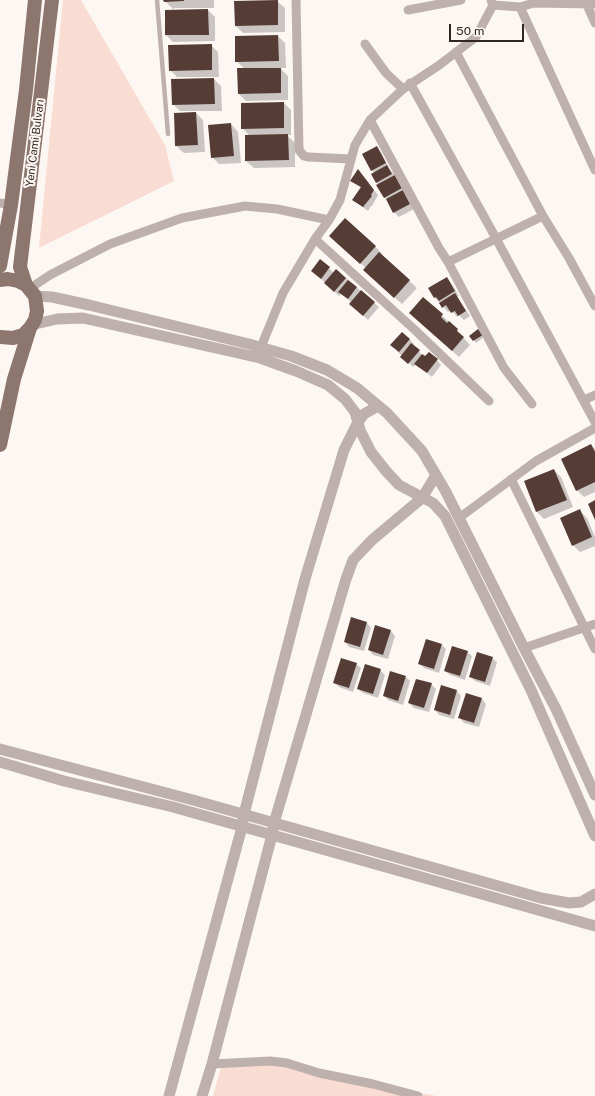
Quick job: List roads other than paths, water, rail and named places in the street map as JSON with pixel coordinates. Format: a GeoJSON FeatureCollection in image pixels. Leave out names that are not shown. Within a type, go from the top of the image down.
{"type":"FeatureCollection","features":[{"type":"Feature","properties":{"kind":"main road","name":"Yeni Cami Bulvarı"},"geometry":{"type":"LineString","coordinates":[[0,266],[6,204],[26,90],[35,0]]}},
{"type":"Feature","properties":{"kind":"main road","name":"Yeni Cami Bulvarı"},"geometry":{"type":"LineString","coordinates":[[30,327],[35,320],[37,311],[20,267],[52,0]]}},
{"type":"Feature","properties":{"kind":"main road"},"geometry":{"type":"LineString","coordinates":[[0,280],[8,279],[18,281],[30,290]]}},
{"type":"Feature","properties":{"kind":"main road"},"geometry":{"type":"LineString","coordinates":[[0,337],[13,338],[23,335],[30,327]]}},
{"type":"Feature","properties":{"kind":"main road"},"geometry":{"type":"LineString","coordinates":[[0,445],[14,379],[30,327]]}},
{"type":"Feature","properties":{"kind":"street"},"geometry":{"type":"LineString","coordinates":[[296,0],[299,150],[304,156],[308,157],[351,159]]}},
{"type":"Feature","properties":{"kind":"street"},"geometry":{"type":"LineString","coordinates":[[408,10],[461,0]]}},
{"type":"Feature","properties":{"kind":"street"},"geometry":{"type":"LineString","coordinates":[[261,347],[283,293],[314,239],[329,220],[340,200],[355,145],[370,120],[406,86],[476,37],[492,2],[520,7],[534,3],[592,3],[595,23]]}},
{"type":"Feature","properties":{"kind":"street"},"geometry":{"type":"LineString","coordinates":[[520,7],[595,170]]}},
{"type":"Feature","properties":{"kind":"street"},"geometry":{"type":"LineString","coordinates":[[365,44],[386,73],[406,86],[496,239],[595,422]]}},
{"type":"Feature","properties":{"kind":"street"},"geometry":{"type":"LineString","coordinates":[[456,52],[543,216],[569,258],[595,306]]}},
{"type":"Feature","properties":{"kind":"street"},"geometry":{"type":"LineString","coordinates":[[370,120],[504,368],[532,404]]}},
{"type":"Feature","properties":{"kind":"street"},"geometry":{"type":"LineString","coordinates":[[30,290],[50,275],[110,244],[182,218],[245,206],[277,209],[329,220]]}},
{"type":"Feature","properties":{"kind":"street"},"geometry":{"type":"LineString","coordinates":[[448,262],[543,216]]}},
{"type":"Feature","properties":{"kind":"street"},"geometry":{"type":"LineString","coordinates":[[314,239],[410,326],[489,401]]}},
{"type":"Feature","properties":{"kind":"street"},"geometry":{"type":"LineString","coordinates":[[30,290],[52,297],[261,347],[292,356],[326,370],[357,388],[387,413],[422,451],[436,475],[556,709],[595,796]]}},
{"type":"Feature","properties":{"kind":"street"},"geometry":{"type":"LineString","coordinates":[[30,327],[57,319],[83,318],[260,358],[296,371],[328,385],[345,399],[355,412],[360,430],[371,452],[386,471],[399,485],[433,503],[445,516],[531,690],[595,836]]}},
{"type":"Feature","properties":{"kind":"street"},"geometry":{"type":"LineString","coordinates":[[584,400],[595,395]]}},
{"type":"Feature","properties":{"kind":"street"},"geometry":{"type":"LineString","coordinates":[[169,1096],[242,826],[305,579],[344,450],[358,422],[364,414],[378,406]]}},
{"type":"Feature","properties":{"kind":"street"},"geometry":{"type":"LineString","coordinates":[[459,518],[536,461],[595,428]]}},
{"type":"Feature","properties":{"kind":"street"},"geometry":{"type":"LineString","coordinates":[[202,1096],[212,1064],[274,823],[352,560],[372,540],[422,498],[436,475]]}},
{"type":"Feature","properties":{"kind":"street"},"geometry":{"type":"LineString","coordinates":[[511,479],[595,649]]}},
{"type":"Feature","properties":{"kind":"street"},"geometry":{"type":"LineString","coordinates":[[524,648],[595,624]]}},
{"type":"Feature","properties":{"kind":"street"},"geometry":{"type":"LineString","coordinates":[[0,749],[244,814],[541,898],[569,904],[581,902],[595,894]]}},
{"type":"Feature","properties":{"kind":"street"},"geometry":{"type":"LineString","coordinates":[[0,762],[64,781],[173,807],[242,826],[595,926]]}},
{"type":"Feature","properties":{"kind":"street"},"geometry":{"type":"LineString","coordinates":[[212,1064],[270,1061],[287,1063],[319,1073],[373,1084],[418,1096]]}},
{"type":"Feature","properties":{"kind":"lane"},"geometry":{"type":"LineString","coordinates":[[157,0],[168,134]]}}]}
